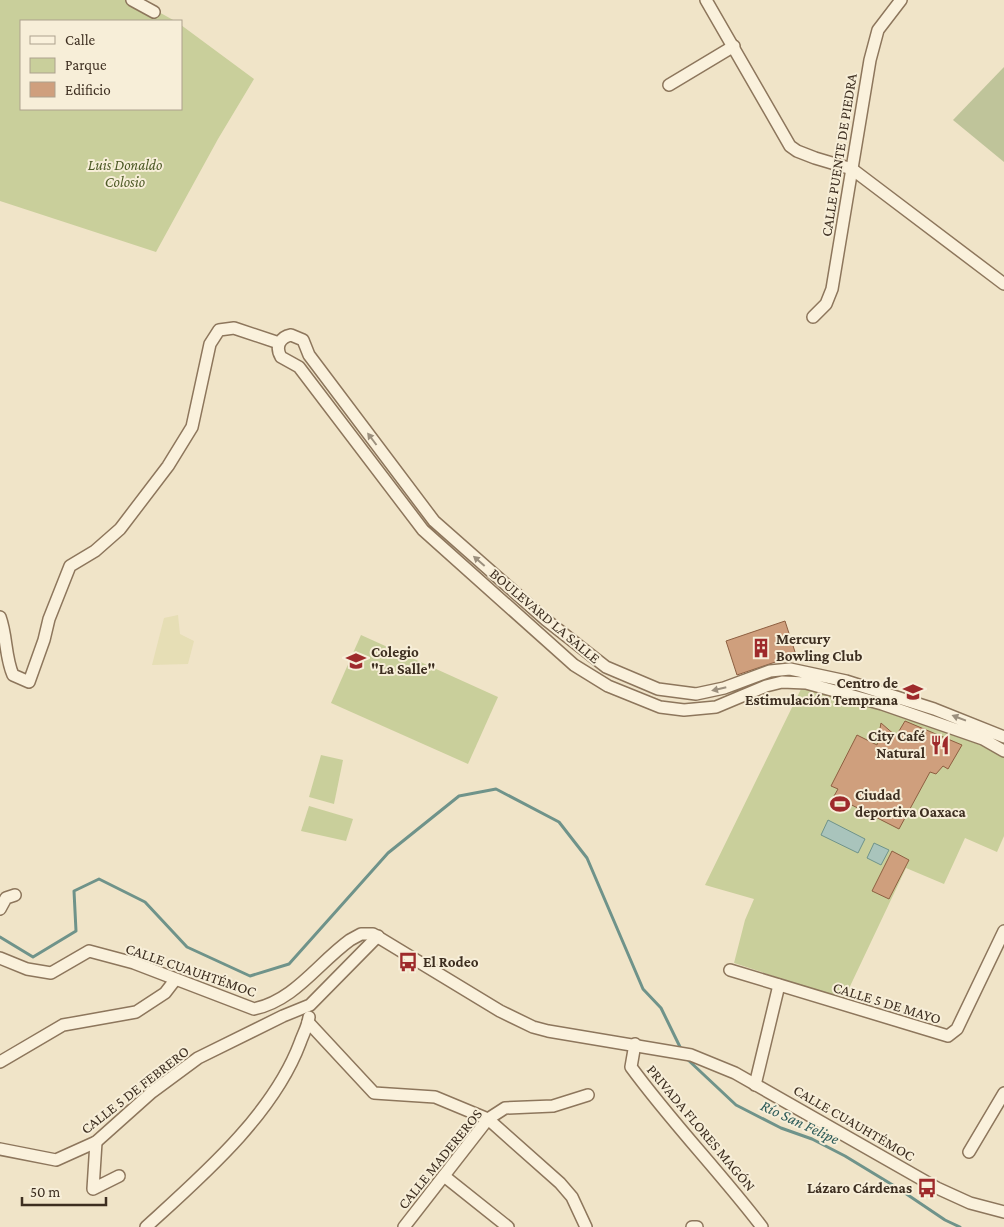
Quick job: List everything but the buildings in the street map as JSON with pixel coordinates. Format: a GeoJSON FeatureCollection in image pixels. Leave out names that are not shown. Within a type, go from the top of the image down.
{"type":"FeatureCollection","features":[{"type":"Feature","properties":{"kind":"street"},"geometry":{"type":"LineString","coordinates":[[132,0],[154,12]]}},
{"type":"Feature","properties":{"kind":"street"},"geometry":{"type":"LineString","coordinates":[[706,0],[790,146],[797,152],[852,169],[1004,284]]}},
{"type":"Feature","properties":{"kind":"street","name":"CALLE PUENTE DE PIEDRA"},"geometry":{"type":"LineString","coordinates":[[813,316],[826,304],[832,289],[870,60],[878,30],[901,0]]}},
{"type":"Feature","properties":{"kind":"street"},"geometry":{"type":"LineString","coordinates":[[669,85],[734,46]]}},
{"type":"Feature","properties":{"kind":"street","name":"BOULEVARD LA SALLE"},"geometry":{"type":"LineString","coordinates":[[0,617],[7,641],[8,663],[13,675],[29,682],[44,640],[49,619],[70,566],[95,551],[120,529],[168,466],[192,427],[210,344],[214,336],[219,330],[234,328],[279,342]]}},
{"type":"Feature","properties":{"kind":"street","name":"BOULEVARD LA SALLE"},"geometry":{"type":"LineString","coordinates":[[1004,736],[934,709],[846,681],[790,669],[770,671],[724,688],[696,694],[658,689],[606,667],[546,620],[430,516],[309,355],[300,338],[288,335],[279,342],[278,351],[281,357],[299,367],[423,530],[574,665],[608,686],[660,707],[684,710],[716,707],[766,686],[782,682],[806,683],[882,704],[983,739],[1004,751]]}},
{"type":"Feature","properties":{"kind":"street"},"geometry":{"type":"LineString","coordinates":[[0,909],[6,898],[15,896]]}},
{"type":"Feature","properties":{"kind":"street","name":"CALLE 5 DE MAYO"},"geometry":{"type":"LineString","coordinates":[[730,970],[948,1036],[956,1030],[1004,930]]}},
{"type":"Feature","properties":{"kind":"street","name":"CALLE CUAUHTÉMOC"},"geometry":{"type":"LineString","coordinates":[[0,958],[27,969],[51,973],[89,951],[134,963],[254,1009],[272,1005],[288,994],[350,940],[361,934],[378,936],[517,1020],[548,1031],[663,1048],[716,1064],[937,1188],[970,1203],[1004,1212]]}},
{"type":"Feature","properties":{"kind":"street"},"geometry":{"type":"LineString","coordinates":[[146,1227],[214,1166],[264,1105],[291,1067],[308,1022],[310,1005],[378,936]]}},
{"type":"Feature","properties":{"kind":"street"},"geometry":{"type":"LineString","coordinates":[[0,1062],[63,1025],[136,1012],[164,993],[175,980]]}},
{"type":"Feature","properties":{"kind":"street"},"geometry":{"type":"LineString","coordinates":[[755,1085],[779,985]]}},
{"type":"Feature","properties":{"kind":"street","name":"CALLE 5 DE FEBRERO"},"geometry":{"type":"LineString","coordinates":[[0,1149],[56,1160],[96,1142],[152,1092],[198,1058],[283,1016],[310,1005]]}},
{"type":"Feature","properties":{"kind":"street"},"geometry":{"type":"LineString","coordinates":[[308,1022],[374,1093],[435,1097],[488,1119],[560,1183],[572,1197],[586,1227]]}},
{"type":"Feature","properties":{"kind":"street","name":"PRIVADA FLORES MAGÓN"},"geometry":{"type":"LineString","coordinates":[[636,1044],[631,1067],[659,1105],[739,1197],[762,1227]]}},
{"type":"Feature","properties":{"kind":"street"},"geometry":{"type":"LineString","coordinates":[[969,1152],[1004,1094]]}},
{"type":"Feature","properties":{"kind":"street","name":"CALLE MADEREROS"},"geometry":{"type":"LineString","coordinates":[[407,1226],[488,1119],[505,1108],[553,1106],[588,1095]]}},
{"type":"Feature","properties":{"kind":"street"},"geometry":{"type":"LineString","coordinates":[[96,1142],[93,1190],[119,1176]]}},
{"type":"Feature","properties":{"kind":"street"},"geometry":{"type":"LineString","coordinates":[[444,1176],[508,1227]]}},
{"type":"Feature","properties":{"kind":"street"},"geometry":{"type":"LineString","coordinates":[[692,1227],[697,1227]]}},
{"type":"Feature","properties":{"kind":"shaded area"},"geometry":{"type":"Polygon","coordinates":[[[178,615],[180,634],[194,641],[188,664],[152,665],[164,618],[178,615]]]}},
{"type":"Feature","properties":{"kind":"green space","name":"Luis Donaldo Colosio"},"geometry":{"type":"Polygon","coordinates":[[[0,0],[137,0],[173,20],[20,20],[20,110],[182,110],[182,26],[254,79],[218,139],[156,252],[0,201],[0,0]]]}},
{"type":"Feature","properties":{"kind":"green space"},"geometry":{"type":"Polygon","coordinates":[[[1004,67],[1004,162],[953,120],[1004,67]]]}},
{"type":"Feature","properties":{"kind":"green space"},"geometry":{"type":"Polygon","coordinates":[[[361,635],[498,697],[468,764],[331,703],[361,635]]]}},
{"type":"Feature","properties":{"kind":"green space","name":"Ciudad deportiva Oaxaca"},"geometry":{"type":"Polygon","coordinates":[[[802,687],[837,694],[995,750],[1004,755],[1004,836],[997,852],[965,838],[944,884],[906,868],[844,999],[734,963],[745,920],[754,899],[705,885],[802,687]]]}},
{"type":"Feature","properties":{"kind":"green space"},"geometry":{"type":"Polygon","coordinates":[[[321,755],[343,760],[334,804],[309,797],[321,755]]]}},
{"type":"Feature","properties":{"kind":"green space"},"geometry":{"type":"Polygon","coordinates":[[[309,806],[353,819],[346,841],[301,831],[309,806]]]}},
{"type":"Feature","properties":{"kind":"water"},"geometry":{"type":"Polygon","coordinates":[[[828,820],[865,839],[858,853],[821,835],[828,820]]]}},
{"type":"Feature","properties":{"kind":"water"},"geometry":{"type":"Polygon","coordinates":[[[874,843],[889,850],[881,865],[867,858],[874,843]]]}},
{"type":"Feature","properties":{"kind":"waterway"},"geometry":{"type":"LineString","coordinates":[[0,937],[33,957],[76,931],[74,891],[99,879],[145,902],[187,947],[250,976],[289,964],[388,853],[459,796],[496,789],[559,822],[587,858],[643,989],[661,1008],[682,1051]]}},
{"type":"Feature","properties":{"kind":"waterway","name":"Río San Felipe"},"geometry":{"type":"LineString","coordinates":[[686,1058],[736,1105],[781,1128],[812,1139],[845,1156],[945,1220],[960,1227]]}},
{"type":"Feature","properties":{"kind":"place","name":"Mercury Bowling Club"},"geometry":{"type":"Point","coordinates":[761,648]}},
{"type":"Feature","properties":{"kind":"place","name":"Colegio \"La Salle\""},"geometry":{"type":"Point","coordinates":[356,661]}},
{"type":"Feature","properties":{"kind":"place","name":"Centro de Estimulación Temprana"},"geometry":{"type":"Point","coordinates":[913,692]}},
{"type":"Feature","properties":{"kind":"place","name":"City Café Natural"},"geometry":{"type":"Point","coordinates":[940,745]}},
{"type":"Feature","properties":{"kind":"place","name":"Ciudad deportiva Oaxaca"},"geometry":{"type":"Point","coordinates":[840,804]}},
{"type":"Feature","properties":{"kind":"place","name":"El Rodeo"},"geometry":{"type":"Point","coordinates":[408,962]}},
{"type":"Feature","properties":{"kind":"place","name":"Lázaro Cárdenas"},"geometry":{"type":"Point","coordinates":[927,1188]}}]}
